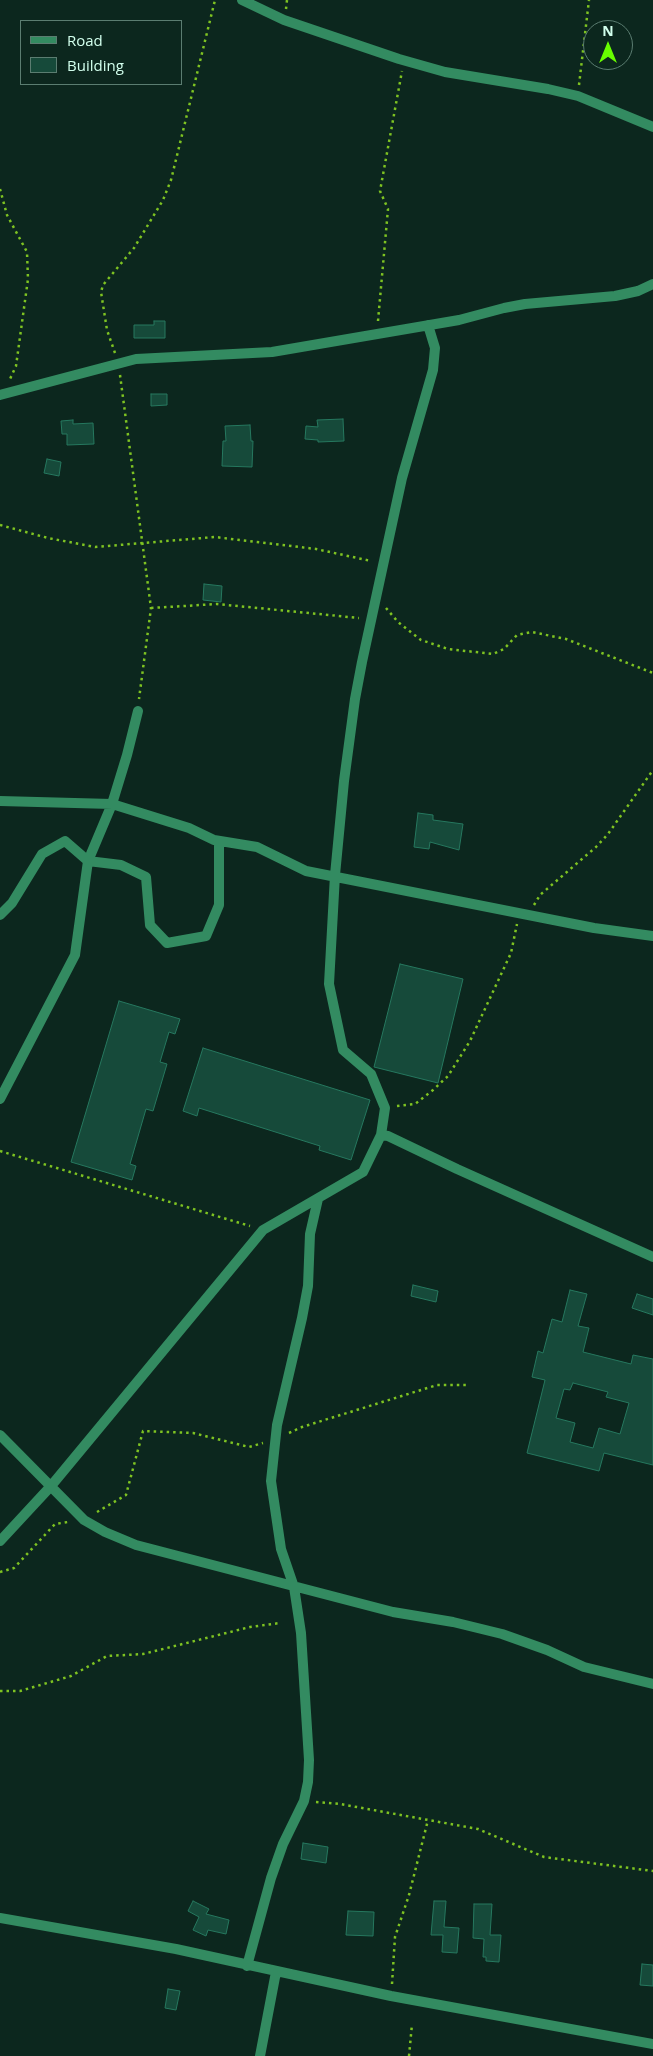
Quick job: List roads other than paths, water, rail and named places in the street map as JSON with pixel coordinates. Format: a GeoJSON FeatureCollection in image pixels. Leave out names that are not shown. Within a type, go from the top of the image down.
{"type":"FeatureCollection","features":[{"type":"Feature","properties":{"kind":"street"},"geometry":{"type":"LineString","coordinates":[[242,0],[284,20],[404,60],[445,72],[548,89],[578,96],[653,127]]}},
{"type":"Feature","properties":{"kind":"street"},"geometry":{"type":"LineString","coordinates":[[1,394],[136,359],[272,352],[428,326],[525,304],[615,296],[638,291],[653,284]]}},
{"type":"Feature","properties":{"kind":"street"},"geometry":{"type":"LineString","coordinates":[[0,1541],[51,1486],[263,1230],[363,1172],[381,1135],[385,1108],[371,1074],[343,1050],[329,984],[335,875],[355,699],[402,478],[433,370],[435,348],[428,326]]}},
{"type":"Feature","properties":{"kind":"street"},"geometry":{"type":"LineString","coordinates":[[0,1099],[75,955],[88,861],[112,804],[128,755],[138,711]]}},
{"type":"Feature","properties":{"kind":"street"},"geometry":{"type":"LineString","coordinates":[[0,801],[112,804],[189,828],[219,841],[257,847],[306,871],[335,875],[594,928],[653,936]]}},
{"type":"Feature","properties":{"kind":"street"},"geometry":{"type":"LineString","coordinates":[[0,915],[12,903],[42,854],[65,841],[88,861],[121,865],[146,876],[150,925],[167,943],[206,936],[219,905],[219,841]]}},
{"type":"Feature","properties":{"kind":"street"},"geometry":{"type":"LineString","coordinates":[[381,1135],[388,1136],[653,1257]]}},
{"type":"Feature","properties":{"kind":"street"},"geometry":{"type":"LineString","coordinates":[[247,1966],[271,1878],[283,1844],[304,1801],[308,1782],[309,1760],[301,1633],[294,1587],[280,1549],[271,1481],[277,1425],[308,1286],[310,1234],[318,1199]]}},
{"type":"Feature","properties":{"kind":"street"},"geometry":{"type":"LineString","coordinates":[[0,1435],[84,1520],[105,1532],[136,1545],[393,1612],[453,1622],[502,1634],[546,1650],[584,1667],[622,1678],[653,1684]]}},
{"type":"Feature","properties":{"kind":"street"},"geometry":{"type":"LineString","coordinates":[[0,1918],[176,1949],[391,1996],[653,2044]]}},
{"type":"Feature","properties":{"kind":"street"},"geometry":{"type":"LineString","coordinates":[[260,2056],[276,1972]]}}]}
